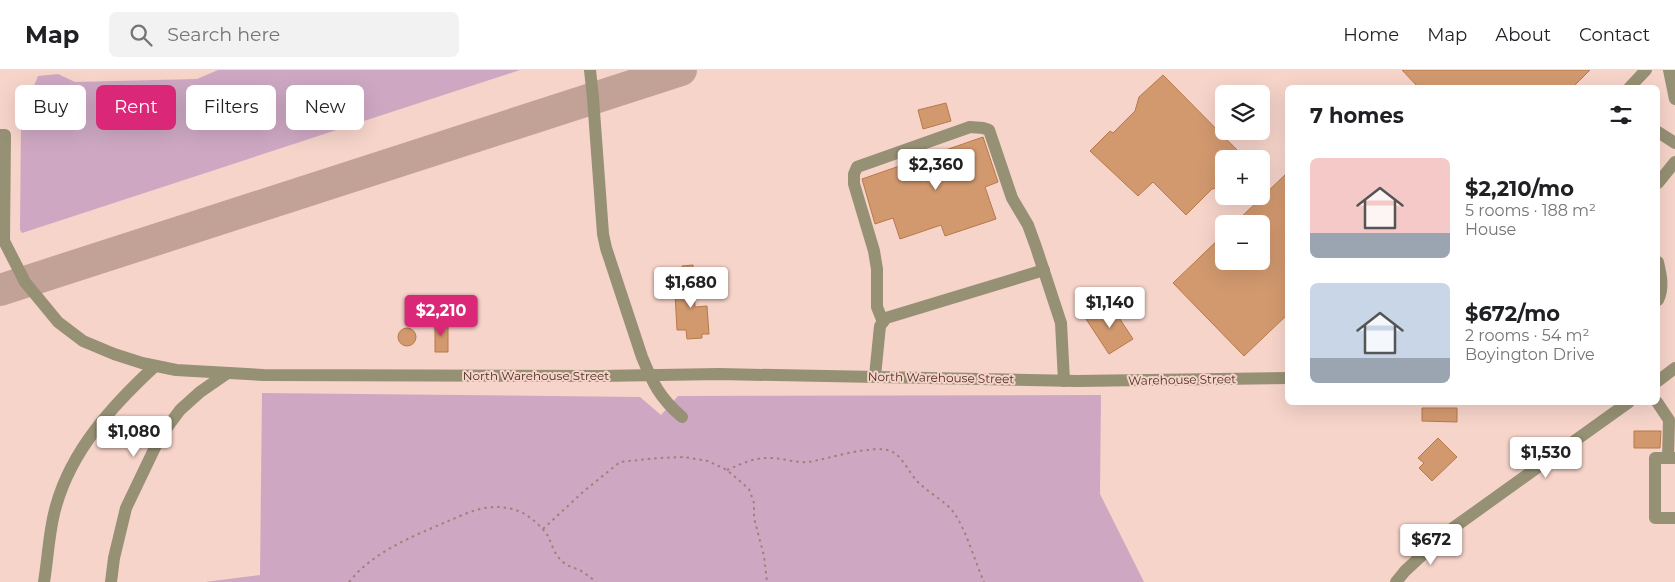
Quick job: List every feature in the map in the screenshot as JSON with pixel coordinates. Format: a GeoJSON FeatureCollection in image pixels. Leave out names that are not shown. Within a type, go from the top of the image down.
{"type":"FeatureCollection","features":[{"type":"Feature","properties":{"kind":"street"},"geometry":{"type":"LineString","coordinates":[[590,70],[606,248],[649,375],[656,389],[682,417]]}},
{"type":"Feature","properties":{"kind":"street"},"geometry":{"type":"LineString","coordinates":[[1632,85],[1646,70]]}},
{"type":"Feature","properties":{"kind":"street"},"geometry":{"type":"LineString","coordinates":[[1669,70],[1675,99]]}},
{"type":"Feature","properties":{"kind":"street"},"geometry":{"type":"LineString","coordinates":[[883,322],[877,307],[877,269],[854,184],[854,174],[857,167],[970,127],[983,128],[989,130],[1012,198],[1028,225],[1044,270],[1061,323],[1070,381]]}},
{"type":"Feature","properties":{"kind":"street"},"geometry":{"type":"LineString","coordinates":[[1660,133],[1675,143]]}},
{"type":"Feature","properties":{"kind":"street","name":"North Warehouse Street"},"geometry":{"type":"LineString","coordinates":[[0,135],[5,135],[4,241],[25,282],[58,322],[83,341],[114,354],[155,366],[176,370],[226,374],[590,376],[719,374],[1070,381]]}},
{"type":"Feature","properties":{"kind":"street"},"geometry":{"type":"LineString","coordinates":[[1660,181],[1675,162]]}},
{"type":"Feature","properties":{"kind":"street"},"geometry":{"type":"LineString","coordinates":[[875,376],[880,326],[886,318],[1044,270]]}},
{"type":"Feature","properties":{"kind":"street"},"geometry":{"type":"LineString","coordinates":[[1660,271],[1662,280],[1660,298]]}},
{"type":"Feature","properties":{"kind":"street"},"geometry":{"type":"LineString","coordinates":[[44,582],[56,506],[67,477],[87,440],[107,413],[155,366]]}},
{"type":"Feature","properties":{"kind":"street"},"geometry":{"type":"LineString","coordinates":[[1660,379],[1675,368]]}},
{"type":"Feature","properties":{"kind":"street"},"geometry":{"type":"LineString","coordinates":[[112,582],[114,558],[126,508],[160,437],[180,410],[200,392],[226,374]]}},
{"type":"Feature","properties":{"kind":"street","name":"Warehouse Street"},"geometry":{"type":"LineString","coordinates":[[1070,381],[1285,378]]}},
{"type":"Feature","properties":{"kind":"street"},"geometry":{"type":"LineString","coordinates":[[1396,582],[1405,571],[1446,533],[1625,405]]}},
{"type":"Feature","properties":{"kind":"street"},"geometry":{"type":"LineString","coordinates":[[1659,405],[1669,420],[1672,458],[1655,458],[1655,518],[1675,518]]}},
{"type":"Feature","properties":{"kind":"path"},"geometry":{"type":"LineString","coordinates":[[727,470],[744,462],[771,458],[809,462],[846,453],[878,450],[891,452],[898,456],[921,486],[951,510],[959,522],[984,582]]}},
{"type":"Feature","properties":{"kind":"path"},"geometry":{"type":"LineString","coordinates":[[543,529],[584,490],[620,462],[634,459],[684,457],[708,461],[727,470],[749,488],[754,503],[754,518],[764,556],[767,582]]}},
{"type":"Feature","properties":{"kind":"path"},"geometry":{"type":"LineString","coordinates":[[349,582],[369,562],[387,549],[427,530],[483,508],[498,507],[513,509],[524,514],[543,529],[564,564],[577,569],[596,582]]}},
{"type":"Feature","properties":{"kind":"shaded area"},"geometry":{"type":"Polygon","coordinates":[[[218,70],[520,70],[364,121],[364,85],[286,85],[286,130],[337,130],[22,233],[20,230],[21,130],[86,130],[86,85],[34,85],[38,76],[58,74],[75,82],[197,79],[218,70]]]}},
{"type":"Feature","properties":{"kind":"shaded area"},"geometry":{"type":"Polygon","coordinates":[[[262,393],[640,397],[661,415],[678,396],[1101,395],[1100,494],[1144,582],[205,582],[260,575],[262,393]]]}},
{"type":"Feature","properties":{"kind":"building"},"geometry":{"type":"Polygon","coordinates":[[[1402,70],[1590,70],[1575,85],[1416,85],[1402,70]]]}},
{"type":"Feature","properties":{"kind":"building"},"geometry":{"type":"Polygon","coordinates":[[[1163,75],[1215,128],[1215,140],[1227,140],[1237,150],[1215,150],[1215,188],[1186,215],[1153,182],[1138,196],[1090,151],[1110,131],[1113,133],[1135,111],[1139,97],[1163,75]]]}},
{"type":"Feature","properties":{"kind":"building"},"geometry":{"type":"Polygon","coordinates":[[[946,103],[951,121],[923,129],[918,110],[946,103]]]}},
{"type":"Feature","properties":{"kind":"building"},"geometry":{"type":"Polygon","coordinates":[[[983,137],[998,182],[985,187],[996,219],[945,236],[941,225],[900,239],[893,218],[875,224],[862,179],[983,137]]]}},
{"type":"Feature","properties":{"kind":"building"},"geometry":{"type":"Polygon","coordinates":[[[1285,175],[1285,317],[1244,356],[1173,283],[1215,243],[1215,270],[1270,270],[1270,215],[1243,215],[1254,205],[1270,205],[1270,189],[1285,175]]]}},
{"type":"Feature","properties":{"kind":"building"},"geometry":{"type":"Polygon","coordinates":[[[693,265],[695,307],[707,306],[709,334],[702,334],[702,338],[687,339],[686,330],[677,330],[675,294],[684,293],[682,266],[693,265]]]}},
{"type":"Feature","properties":{"kind":"building"},"geometry":{"type":"Polygon","coordinates":[[[1110,304],[1133,339],[1109,354],[1086,319],[1110,304]]]}},
{"type":"Feature","properties":{"kind":"building"},"geometry":{"type":"Polygon","coordinates":[[[435,322],[448,323],[448,352],[435,352],[435,322]]]}},
{"type":"Feature","properties":{"kind":"building"},"geometry":{"type":"Polygon","coordinates":[[[403,328],[411,328],[416,333],[414,344],[403,346],[398,341],[398,333],[403,328]]]}},
{"type":"Feature","properties":{"kind":"building"},"geometry":{"type":"Polygon","coordinates":[[[1422,408],[1457,408],[1457,422],[1422,421],[1422,408]]]}},
{"type":"Feature","properties":{"kind":"building"},"geometry":{"type":"Polygon","coordinates":[[[1634,431],[1661,431],[1660,448],[1634,448],[1634,431]]]}},
{"type":"Feature","properties":{"kind":"building"},"geometry":{"type":"Polygon","coordinates":[[[1438,438],[1457,457],[1432,481],[1419,468],[1424,463],[1418,458],[1438,438]]]}},
{"type":"Feature","properties":{"kind":"taxiway"},"geometry":{"type":"LineString","coordinates":[[0,290],[681,70]]}}]}
